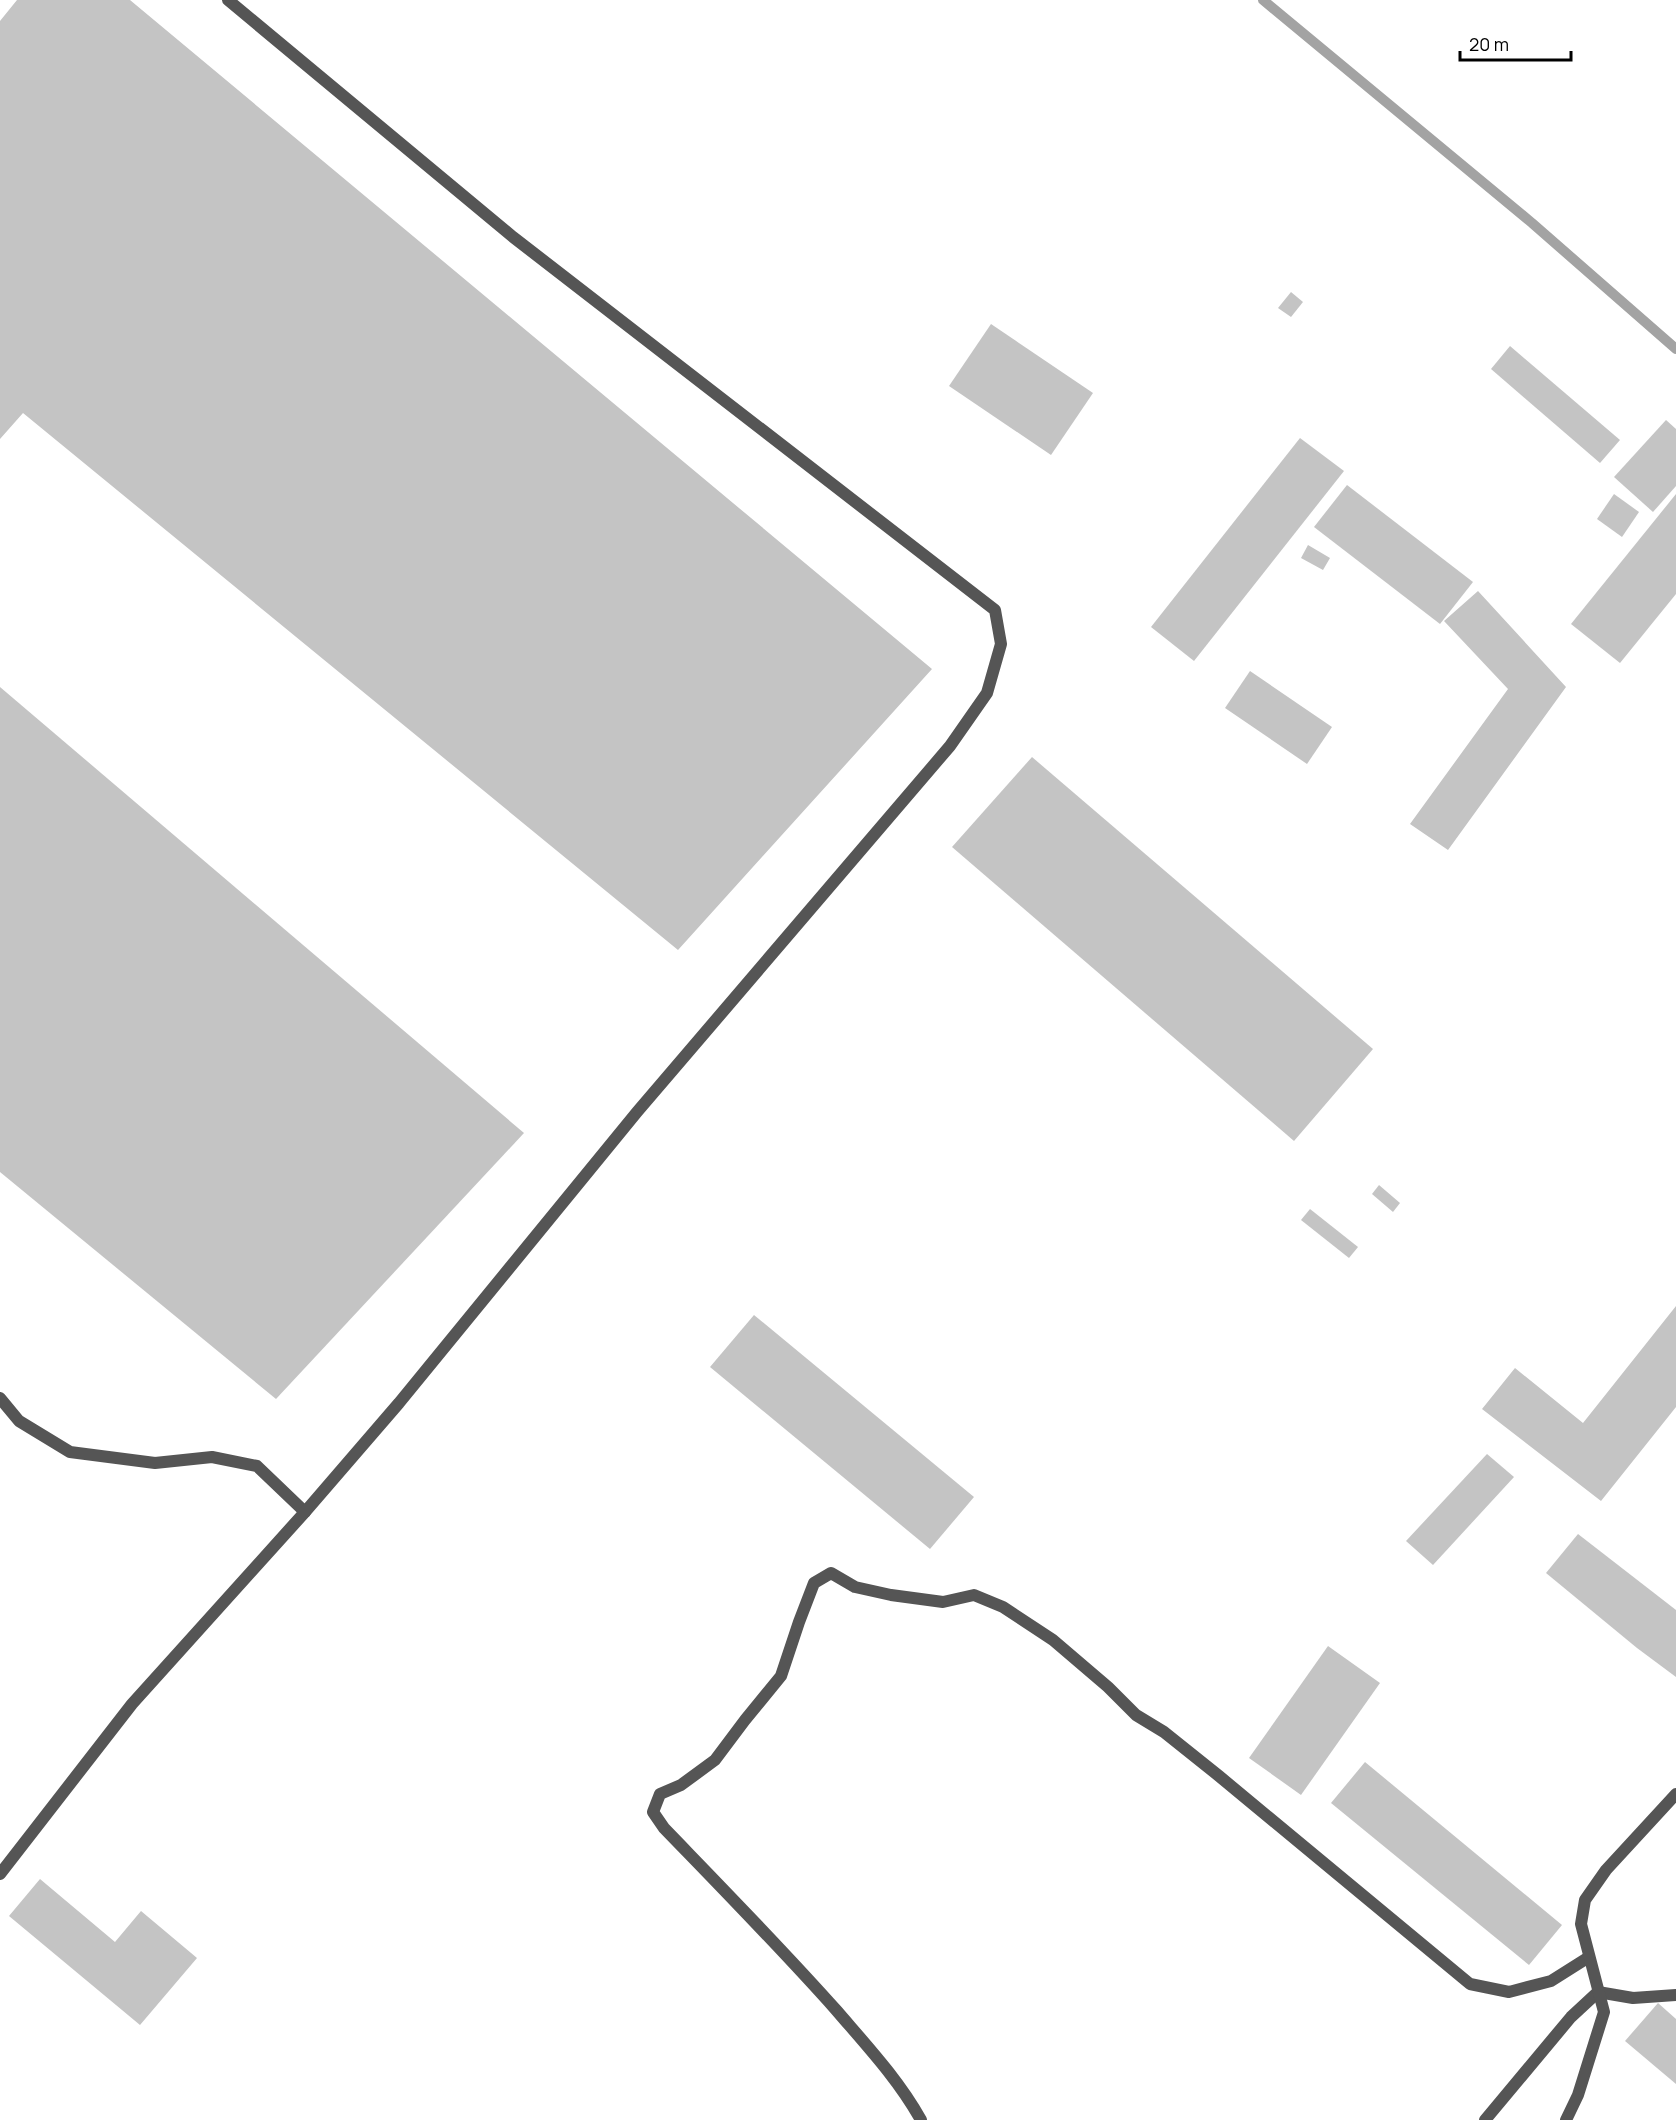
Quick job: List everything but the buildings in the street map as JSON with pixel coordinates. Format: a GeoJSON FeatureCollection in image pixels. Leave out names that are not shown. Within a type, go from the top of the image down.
{"type":"FeatureCollection","features":[{"type":"Feature","properties":{"kind":"lane"},"geometry":{"type":"LineString","coordinates":[[0,1874],[132,1704],[399,1403],[637,1112],[950,746],[987,693],[1001,644],[995,610],[513,237],[228,0]]}},
{"type":"Feature","properties":{"kind":"lane"},"geometry":{"type":"LineString","coordinates":[[0,1398],[20,1421],[70,1452],[155,1463],[212,1457],[257,1466],[304,1512]]}},
{"type":"Feature","properties":{"kind":"lane"},"geometry":{"type":"LineString","coordinates":[[921,2120],[908,2097],[870,2049],[802,1971],[664,1828],[653,1812],[660,1794],[681,1785],[716,1760],[781,1676],[798,1622],[814,1583],[831,1573],[855,1587],[891,1595],[943,1602],[974,1594],[1003,1607],[1053,1640],[1108,1687],[1136,1715],[1164,1732],[1219,1776],[1470,1984],[1509,1992],[1551,1981],[1589,1958]]}},
{"type":"Feature","properties":{"kind":"lane"},"geometry":{"type":"LineString","coordinates":[[1566,2120],[1578,2095],[1604,2012],[1581,1924],[1585,1900],[1606,1870],[1676,1794]]}},
{"type":"Feature","properties":{"kind":"lane"},"geometry":{"type":"LineString","coordinates":[[1598,1992],[1633,1998],[1676,1995]]}},
{"type":"Feature","properties":{"kind":"lane"},"geometry":{"type":"LineString","coordinates":[[1485,2120],[1572,2017],[1598,1992]]}},
{"type":"Feature","properties":{"kind":"waterway"},"geometry":{"type":"LineString","coordinates":[[1263,0],[1532,223],[1676,349]]}}]}
